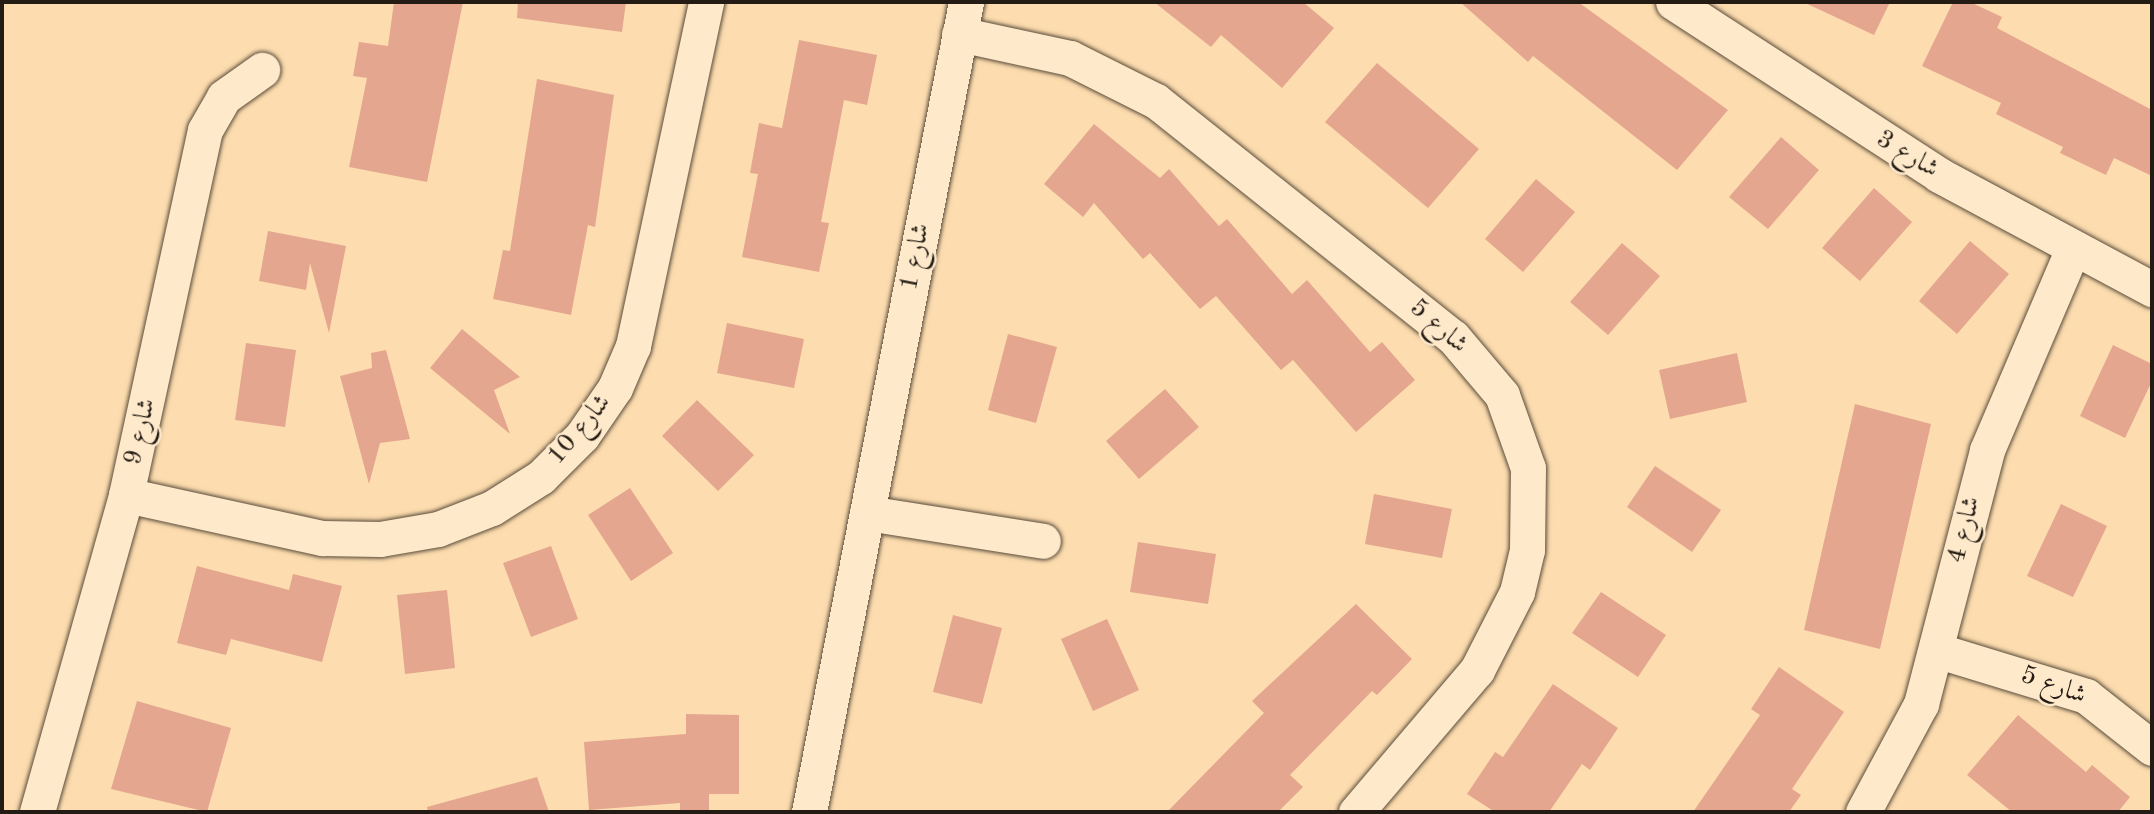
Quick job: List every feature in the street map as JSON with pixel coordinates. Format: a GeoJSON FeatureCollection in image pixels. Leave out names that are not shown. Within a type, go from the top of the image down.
{"type":"FeatureCollection","features":[{"type":"Feature","properties":{"kind":"street","name":"شارع 10"},"geometry":{"type":"LineString","coordinates":[[126,495],[322,538],[380,539],[438,529],[492,508],[541,477],[582,436],[615,388],[633,346],[706,2]]}},
{"type":"Feature","properties":{"kind":"street","name":"شارع 3"},"geometry":{"type":"LineString","coordinates":[[1673,2],[1927,168],[2152,289]]}},
{"type":"Feature","properties":{"kind":"street","name":"شارع 1"},"geometry":{"type":"LineString","coordinates":[[809,812],[963,18]]}},
{"type":"Feature","properties":{"kind":"street","name":"شارع 5"},"geometry":{"type":"LineString","coordinates":[[963,18],[1070,58],[1156,101],[1453,337],[1502,395],[1528,467],[1527,550],[1517,592],[1477,670],[1356,812]]}},
{"type":"Feature","properties":{"kind":"street","name":"شارع 9"},"geometry":{"type":"LineString","coordinates":[[37,812],[126,495],[205,130],[224,97],[262,70]]}},
{"type":"Feature","properties":{"kind":"street","name":"شارع 4"},"geometry":{"type":"LineString","coordinates":[[1863,812],[1898,755],[1939,651],[1987,450],[2073,248]]}},
{"type":"Feature","properties":{"kind":"street"},"geometry":{"type":"LineString","coordinates":[[867,513],[1043,541]]}},
{"type":"Feature","properties":{"kind":"street","name":"شارع 5"},"geometry":{"type":"LineString","coordinates":[[1939,651],[2086,696],[2152,748]]}},
{"type":"Feature","properties":{"kind":"building"},"geometry":{"type":"Polygon","coordinates":[[[394,2],[463,2],[427,182],[349,167],[367,78],[353,76],[359,42],[388,46],[394,2]]]}},
{"type":"Feature","properties":{"kind":"building"},"geometry":{"type":"Polygon","coordinates":[[[518,2],[626,2],[622,32],[517,18],[518,2]]]}},
{"type":"Feature","properties":{"kind":"building"},"geometry":{"type":"Polygon","coordinates":[[[1154,2],[1303,2],[1334,28],[1282,88],[1221,35],[1211,47],[1154,2]]]}},
{"type":"Feature","properties":{"kind":"building"},"geometry":{"type":"Polygon","coordinates":[[[1460,2],[1578,2],[1728,110],[1677,170],[1533,56],[1528,62],[1460,2]]]}},
{"type":"Feature","properties":{"kind":"building"},"geometry":{"type":"Polygon","coordinates":[[[1803,2],[1890,2],[1874,35],[1803,2]]]}},
{"type":"Feature","properties":{"kind":"building"},"geometry":{"type":"Polygon","coordinates":[[[1953,2],[1970,2],[2002,17],[1997,28],[2152,110],[2152,176],[2114,158],[2106,175],[2060,153],[2063,147],[1996,114],[2001,103],[1922,66],[1953,2]]]}},
{"type":"Feature","properties":{"kind":"building"},"geometry":{"type":"Polygon","coordinates":[[[799,40],[877,55],[867,105],[844,100],[821,222],[829,223],[819,272],[742,257],[758,174],[750,173],[759,123],[782,128],[799,40]]]}},
{"type":"Feature","properties":{"kind":"building"},"geometry":{"type":"Polygon","coordinates":[[[1377,63],[1479,149],[1428,208],[1325,122],[1377,63]]]}},
{"type":"Feature","properties":{"kind":"building"},"geometry":{"type":"Polygon","coordinates":[[[537,79],[614,95],[595,227],[588,225],[571,315],[493,299],[503,250],[510,251],[537,79]]]}},
{"type":"Feature","properties":{"kind":"building"},"geometry":{"type":"Polygon","coordinates":[[[1094,124],[1160,178],[1169,169],[1219,226],[1227,219],[1292,294],[1307,280],[1370,352],[1382,342],[1415,380],[1356,432],[1293,360],[1281,370],[1216,296],[1200,309],[1150,253],[1143,259],[1094,203],[1083,217],[1044,184],[1094,124]]]}},
{"type":"Feature","properties":{"kind":"building"},"geometry":{"type":"Polygon","coordinates":[[[1781,137],[1819,170],[1768,229],[1729,197],[1781,137]]]}},
{"type":"Feature","properties":{"kind":"building"},"geometry":{"type":"Polygon","coordinates":[[[1536,179],[1575,212],[1523,272],[1485,239],[1536,179]]]}},
{"type":"Feature","properties":{"kind":"building"},"geometry":{"type":"Polygon","coordinates":[[[1874,188],[1912,222],[1860,281],[1822,248],[1874,188]]]}},
{"type":"Feature","properties":{"kind":"building"},"geometry":{"type":"Polygon","coordinates":[[[268,231],[346,246],[329,333],[310,263],[306,290],[259,281],[268,231]]]}},
{"type":"Feature","properties":{"kind":"building"},"geometry":{"type":"Polygon","coordinates":[[[1970,241],[2009,274],[1957,334],[1919,301],[1970,241]]]}},
{"type":"Feature","properties":{"kind":"building"},"geometry":{"type":"Polygon","coordinates":[[[1622,243],[1660,276],[1608,335],[1570,302],[1622,243]]]}},
{"type":"Feature","properties":{"kind":"building"},"geometry":{"type":"Polygon","coordinates":[[[727,323],[804,339],[794,388],[717,373],[727,323]]]}},
{"type":"Feature","properties":{"kind":"building"},"geometry":{"type":"Polygon","coordinates":[[[462,329],[520,377],[494,390],[510,434],[430,368],[462,329]]]}},
{"type":"Feature","properties":{"kind":"building"},"geometry":{"type":"Polygon","coordinates":[[[1008,334],[1057,347],[1036,423],[988,410],[1008,334]]]}},
{"type":"Feature","properties":{"kind":"building"},"geometry":{"type":"Polygon","coordinates":[[[246,343],[296,350],[285,427],[235,420],[246,343]]]}},
{"type":"Feature","properties":{"kind":"building"},"geometry":{"type":"Polygon","coordinates":[[[2113,345],[2152,364],[2152,381],[2125,438],[2080,416],[2113,345]]]}},
{"type":"Feature","properties":{"kind":"building"},"geometry":{"type":"Polygon","coordinates":[[[386,350],[410,439],[380,443],[369,484],[340,376],[372,368],[371,353],[386,350]]]}},
{"type":"Feature","properties":{"kind":"building"},"geometry":{"type":"Polygon","coordinates":[[[1737,353],[1747,402],[1670,419],[1659,370],[1737,353]]]}},
{"type":"Feature","properties":{"kind":"building"},"geometry":{"type":"Polygon","coordinates":[[[1165,389],[1199,427],[1139,479],[1106,441],[1165,389]]]}},
{"type":"Feature","properties":{"kind":"building"},"geometry":{"type":"Polygon","coordinates":[[[697,400],[754,455],[718,491],[662,436],[697,400]]]}},
{"type":"Feature","properties":{"kind":"building"},"geometry":{"type":"Polygon","coordinates":[[[1855,404],[1931,424],[1880,649],[1804,630],[1855,404]]]}},
{"type":"Feature","properties":{"kind":"building"},"geometry":{"type":"Polygon","coordinates":[[[1655,466],[1721,510],[1692,552],[1627,507],[1655,466]]]}},
{"type":"Feature","properties":{"kind":"building"},"geometry":{"type":"Polygon","coordinates":[[[630,488],[673,553],[631,581],[588,515],[630,488]]]}},
{"type":"Feature","properties":{"kind":"building"},"geometry":{"type":"Polygon","coordinates":[[[1374,494],[1452,509],[1442,558],[1365,544],[1374,494]]]}},
{"type":"Feature","properties":{"kind":"building"},"geometry":{"type":"Polygon","coordinates":[[[2061,504],[2107,526],[2073,597],[2027,576],[2061,504]]]}},
{"type":"Feature","properties":{"kind":"building"},"geometry":{"type":"Polygon","coordinates":[[[1138,542],[1216,554],[1208,604],[1130,592],[1138,542]]]}},
{"type":"Feature","properties":{"kind":"building"},"geometry":{"type":"Polygon","coordinates":[[[551,546],[578,619],[531,637],[503,563],[551,546]]]}},
{"type":"Feature","properties":{"kind":"building"},"geometry":{"type":"Polygon","coordinates":[[[197,566],[289,590],[293,574],[342,586],[322,662],[231,639],[226,655],[177,643],[197,566]]]}},
{"type":"Feature","properties":{"kind":"building"},"geometry":{"type":"Polygon","coordinates":[[[447,590],[455,668],[405,674],[397,595],[447,590]]]}},
{"type":"Feature","properties":{"kind":"building"},"geometry":{"type":"Polygon","coordinates":[[[1601,592],[1666,635],[1638,677],[1572,633],[1601,592]]]}},
{"type":"Feature","properties":{"kind":"building"},"geometry":{"type":"Polygon","coordinates":[[[1356,604],[1412,659],[1377,695],[1372,691],[1290,775],[1303,787],[1278,812],[1167,812],[1264,713],[1252,701],[1356,604]]]}},
{"type":"Feature","properties":{"kind":"building"},"geometry":{"type":"Polygon","coordinates":[[[953,615],[1002,628],[982,704],[933,692],[953,615]]]}},
{"type":"Feature","properties":{"kind":"building"},"geometry":{"type":"Polygon","coordinates":[[[1107,619],[1139,690],[1093,711],[1061,639],[1107,619]]]}},
{"type":"Feature","properties":{"kind":"building"},"geometry":{"type":"Polygon","coordinates":[[[1779,667],[1844,712],[1792,789],[1801,795],[1789,812],[1693,812],[1760,715],[1751,709],[1779,667]]]}},
{"type":"Feature","properties":{"kind":"building"},"geometry":{"type":"Polygon","coordinates":[[[1553,684],[1618,728],[1590,770],[1582,764],[1549,812],[1495,812],[1467,794],[1495,752],[1503,757],[1553,684]]]}},
{"type":"Feature","properties":{"kind":"building"},"geometry":{"type":"Polygon","coordinates":[[[137,701],[231,728],[207,812],[111,789],[137,701]]]}},
{"type":"Feature","properties":{"kind":"building"},"geometry":{"type":"Polygon","coordinates":[[[686,714],[739,715],[739,794],[709,794],[709,811],[680,810],[680,803],[589,810],[584,742],[686,734],[686,714]]]}},
{"type":"Feature","properties":{"kind":"building"},"geometry":{"type":"Polygon","coordinates":[[[2018,715],[2086,772],[2092,765],[2130,797],[2118,812],[2012,812],[1967,775],[2018,715]]]}},
{"type":"Feature","properties":{"kind":"building"},"geometry":{"type":"Polygon","coordinates":[[[537,777],[549,812],[428,812],[427,807],[537,777]]]}}]}
